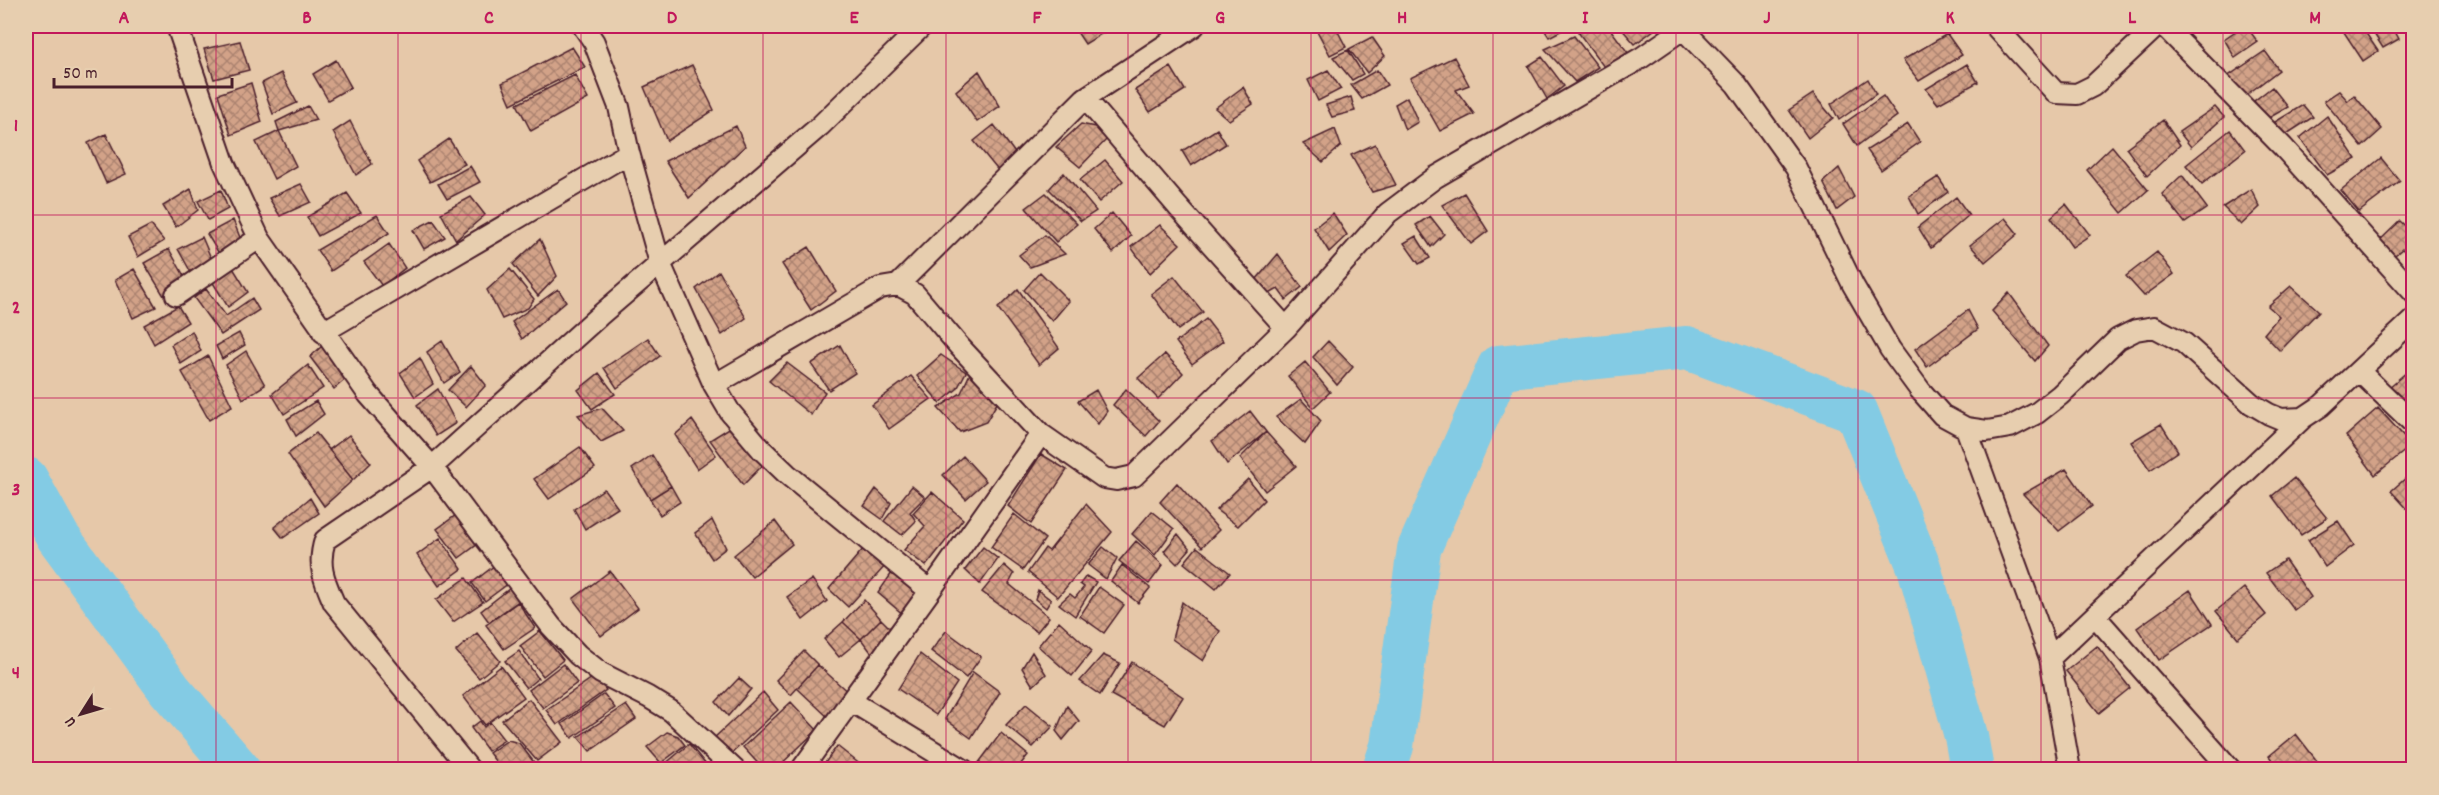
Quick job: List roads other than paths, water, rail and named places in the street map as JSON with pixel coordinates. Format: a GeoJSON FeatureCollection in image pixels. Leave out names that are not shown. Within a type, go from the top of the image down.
{"type":"FeatureCollection","features":[{"type":"Feature","properties":{"kind":"street"},"geometry":{"type":"LineString","coordinates":[[177,26],[224,163],[259,238],[368,394],[432,467],[551,626],[578,655],[601,673],[672,711],[735,770]]}},
{"type":"Feature","properties":{"kind":"street"},"geometry":{"type":"LineString","coordinates":[[583,26],[594,42],[619,107],[629,153],[660,263],[714,385],[730,412],[762,450],[787,474],[930,591]]}},
{"type":"Feature","properties":{"kind":"street"},"geometry":{"type":"LineString","coordinates":[[470,770],[334,603],[324,580],[320,556],[325,540],[432,467],[660,263],[820,126],[922,26]]}},
{"type":"Feature","properties":{"kind":"street"},"geometry":{"type":"LineString","coordinates":[[714,385],[880,288],[898,285],[1085,98],[1194,26]]}},
{"type":"Feature","properties":{"kind":"street"},"geometry":{"type":"LineString","coordinates":[[1995,26],[2056,93],[2077,94],[2093,86],[2157,26]]}},
{"type":"Feature","properties":{"kind":"street"},"geometry":{"type":"LineString","coordinates":[[2164,26],[2283,147],[2414,293]]}},
{"type":"Feature","properties":{"kind":"street"},"geometry":{"type":"LineString","coordinates":[[898,285],[915,294],[959,346],[1041,434],[1104,478],[1116,480],[1134,476],[1286,328],[1388,213],[1410,195],[1436,177],[1641,58],[1685,27],[1736,84],[1796,168],[1853,285],[1890,349],[1920,390],[1942,415],[1966,428],[1987,431],[2010,427],[2037,413],[2060,395],[2118,339],[2136,330],[2154,327],[2184,343],[2253,404],[2269,414],[2281,419],[2303,417]]}},
{"type":"Feature","properties":{"kind":"street"},"geometry":{"type":"LineString","coordinates":[[1085,98],[1286,328]]}},
{"type":"Feature","properties":{"kind":"street"},"geometry":{"type":"LineString","coordinates":[[323,332],[629,153]]}},
{"type":"Feature","properties":{"kind":"street"},"geometry":{"type":"LineString","coordinates":[[176,295],[259,238]]}},
{"type":"Feature","properties":{"kind":"street"},"geometry":{"type":"LineString","coordinates":[[2050,658],[2303,417],[2321,406],[2414,319]]}},
{"type":"Feature","properties":{"kind":"street"},"geometry":{"type":"LineString","coordinates":[[2359,371],[2414,424]]}},
{"type":"Feature","properties":{"kind":"street"},"geometry":{"type":"LineString","coordinates":[[1966,428],[2050,658],[2070,770]]}},
{"type":"Feature","properties":{"kind":"street"},"geometry":{"type":"LineString","coordinates":[[801,770],[1041,434]]}},
{"type":"Feature","properties":{"kind":"street"},"geometry":{"type":"LineString","coordinates":[[2095,615],[2232,770]]}},
{"type":"Feature","properties":{"kind":"street"},"geometry":{"type":"LineString","coordinates":[[850,701],[964,770]]}},
{"type":"Feature","properties":{"kind":"waterway"},"geometry":{"type":"LineString","coordinates":[[1384,770],[1392,746],[1419,549],[1499,367],[1687,348],[1856,411],[1919,567],[1966,736],[1972,770]]}},
{"type":"Feature","properties":{"kind":"waterway"},"geometry":{"type":"LineString","coordinates":[[26,479],[58,537],[170,690],[239,770]]}}]}
